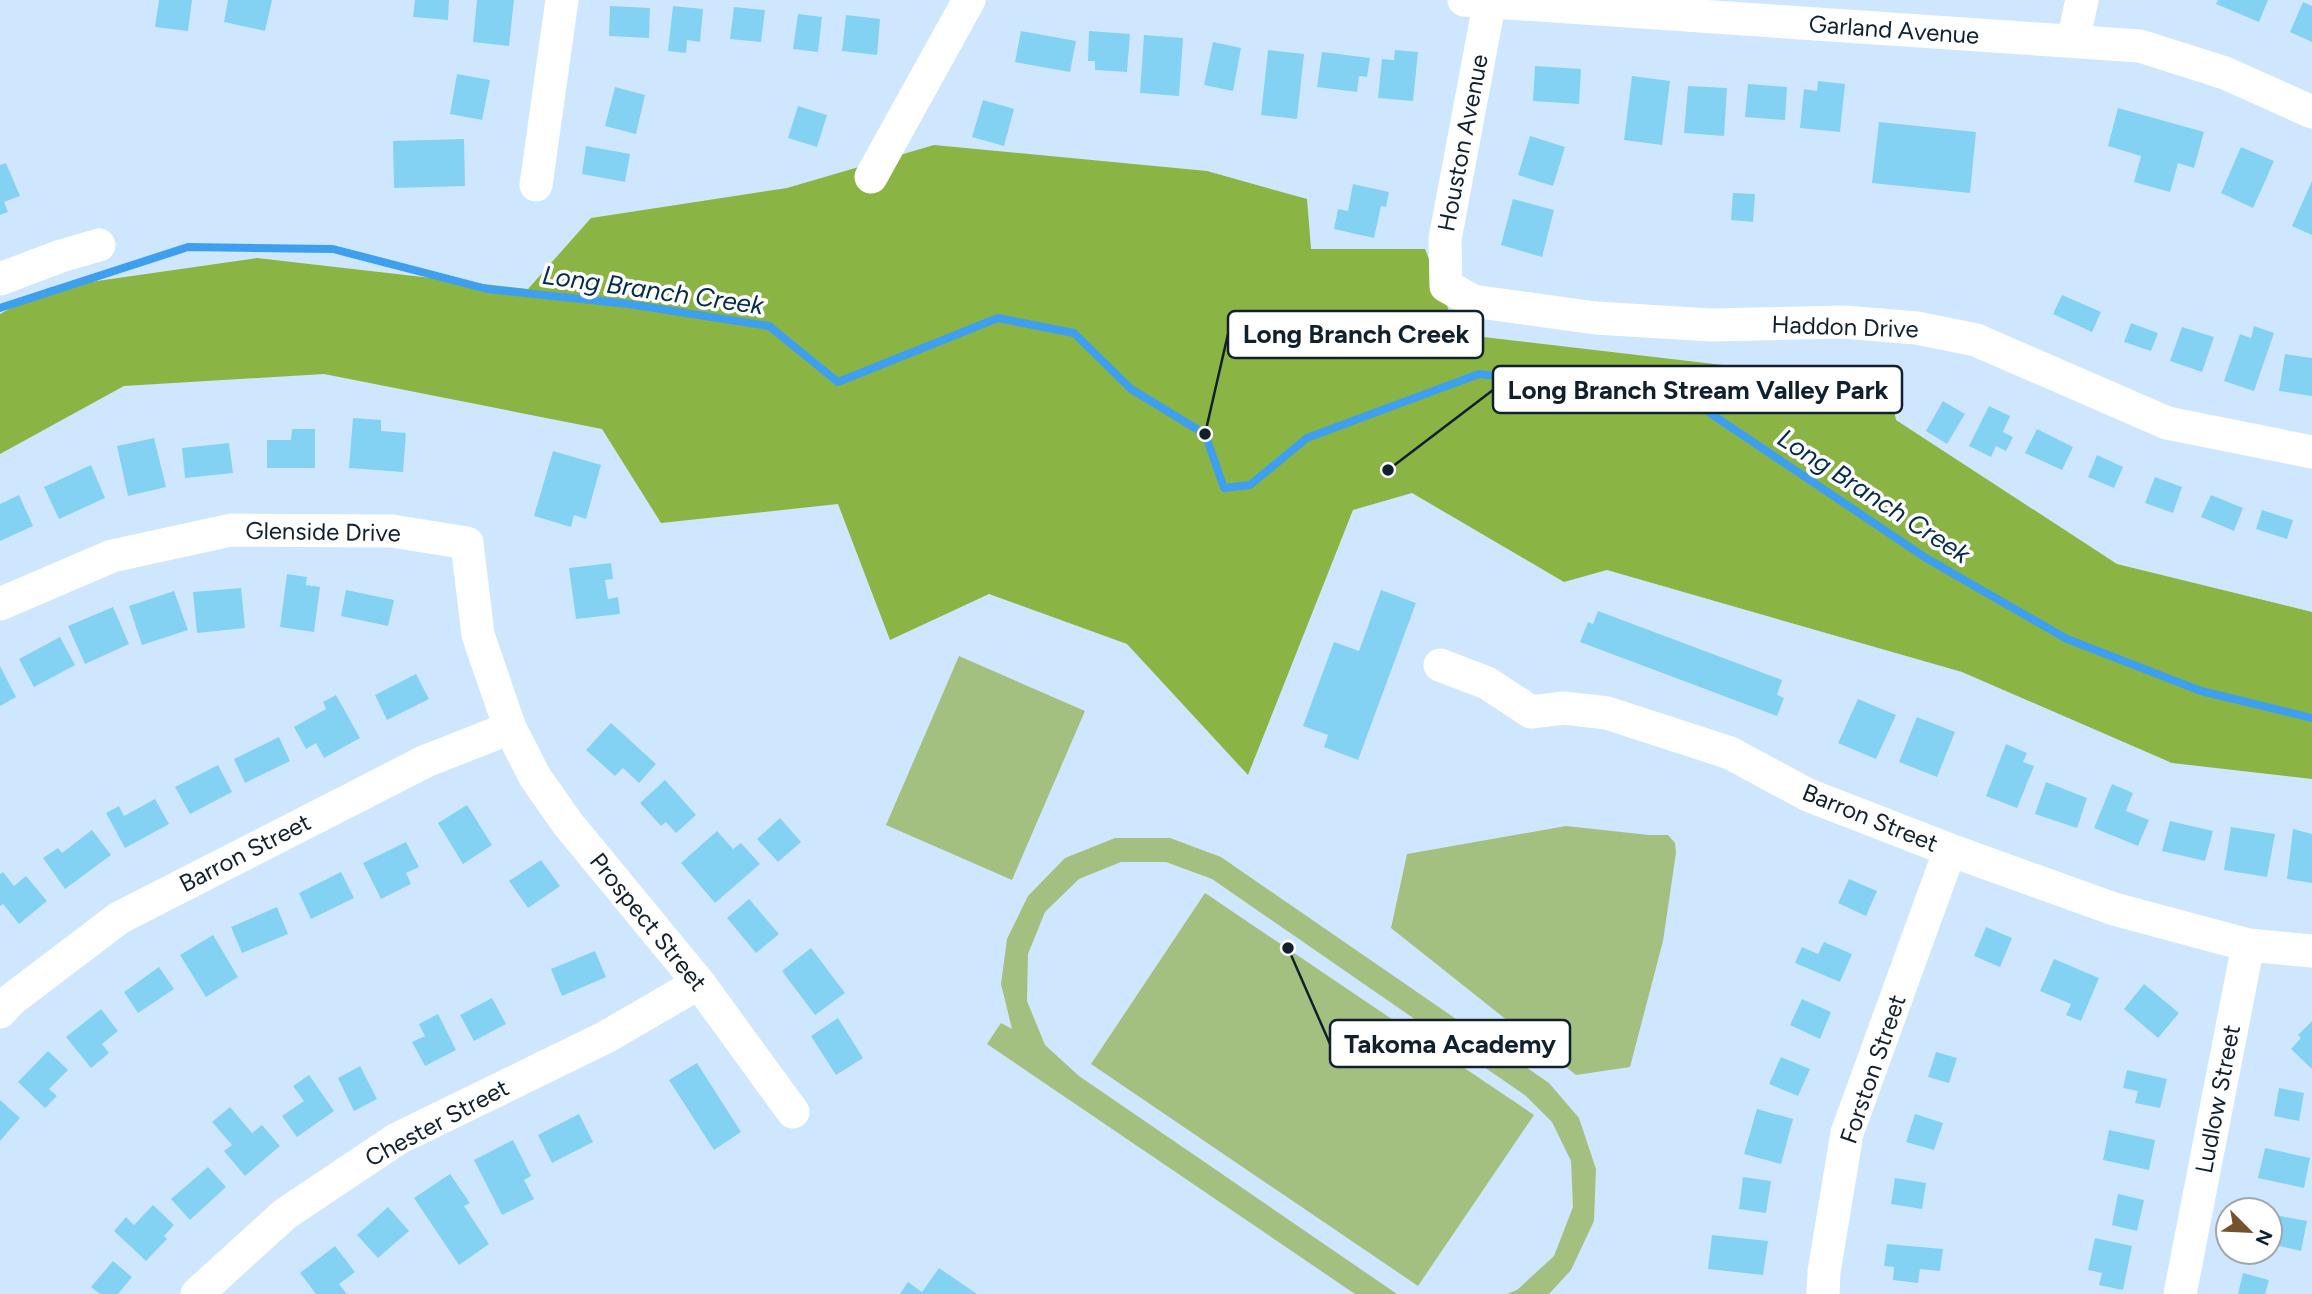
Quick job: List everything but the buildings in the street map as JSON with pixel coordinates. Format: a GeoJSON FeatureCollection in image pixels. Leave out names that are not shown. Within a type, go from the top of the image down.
{"type":"FeatureCollection","features":[{"type":"Feature","properties":{"kind":"street"},"geometry":{"type":"LineString","coordinates":[[536,185],[562,0]]}},
{"type":"Feature","properties":{"kind":"street"},"geometry":{"type":"LineString","coordinates":[[871,177],[968,0]]}},
{"type":"Feature","properties":{"kind":"street","name":"Garland Avenue"},"geometry":{"type":"LineString","coordinates":[[1481,0],[2140,46],[2225,73],[2312,112]]}},
{"type":"Feature","properties":{"kind":"street","name":"Houston Avenue"},"geometry":{"type":"LineString","coordinates":[[1446,286],[1445,239],[1481,0]]}},
{"type":"Feature","properties":{"kind":"street"},"geometry":{"type":"LineString","coordinates":[[2073,41],[2082,0]]}},
{"type":"Feature","properties":{"kind":"street"},"geometry":{"type":"LineString","coordinates":[[0,279],[99,245]]}},
{"type":"Feature","properties":{"kind":"street","name":"Haddon Drive"},"geometry":{"type":"LineString","coordinates":[[1446,286],[1473,301],[1596,318],[1711,326],[1844,322],[1917,328],[1976,340],[2167,422],[2312,452]]}},
{"type":"Feature","properties":{"kind":"street","name":"Glenside Drive"},"geometry":{"type":"LineString","coordinates":[[0,604],[111,556],[231,530],[392,531],[467,543],[478,635],[510,728]]}},
{"type":"Feature","properties":{"kind":"street","name":"Barron Street"},"geometry":{"type":"LineString","coordinates":[[1440,665],[1487,683],[1531,712],[1564,708],[1607,713],[1730,752],[1808,795],[2114,909],[2248,945],[2312,951]]}},
{"type":"Feature","properties":{"kind":"street","name":"Prospect Street"},"geometry":{"type":"LineString","coordinates":[[510,728],[535,777],[568,824],[699,983],[793,1112]]}},
{"type":"Feature","properties":{"kind":"street","name":"Barron Street"},"geometry":{"type":"LineString","coordinates":[[0,1012],[11,1000],[119,918],[426,761],[510,728]]}},
{"type":"Feature","properties":{"kind":"street","name":"Forston Street"},"geometry":{"type":"LineString","coordinates":[[1823,1294],[1824,1272],[1847,1133],[1950,850]]}},
{"type":"Feature","properties":{"kind":"street","name":"Ludlow Street"},"geometry":{"type":"LineString","coordinates":[[2180,1294],[2248,945]]}},
{"type":"Feature","properties":{"kind":"street","name":"Chester Street"},"geometry":{"type":"LineString","coordinates":[[197,1294],[285,1214],[397,1139],[606,1037],[699,983]]}},
{"type":"Feature","properties":{"kind":"green space"},"geometry":{"type":"Polygon","coordinates":[[[934,145],[1207,171],[1307,199],[1311,249],[1425,249],[1458,334],[1757,369],[1888,381],[1896,420],[2117,564],[2312,612],[2312,779],[2172,763],[1962,672],[1607,570],[1564,582],[1412,493],[1353,510],[1248,775],[1127,644],[989,594],[890,640],[838,504],[661,523],[602,429],[324,374],[124,386],[0,454],[0,314],[48,288],[257,258],[528,289],[591,218],[787,188],[934,145]]]}},
{"type":"Feature","properties":{"kind":"green space"},"geometry":{"type":"Polygon","coordinates":[[[959,656],[1085,711],[1012,880],[886,825],[959,656]]]}},
{"type":"Feature","properties":{"kind":"green space"},"geometry":{"type":"Polygon","coordinates":[[[1566,826],[1668,835],[1675,843],[1676,853],[1663,941],[1630,1067],[1576,1075],[1391,928],[1407,854],[1566,826]]]}},
{"type":"Feature","properties":{"kind":"green space"},"geometry":{"type":"Polygon","coordinates":[[[1115,838],[1170,838],[1221,857],[1549,1083],[1579,1118],[1596,1169],[1594,1221],[1571,1270],[1549,1294],[1507,1294],[1517,1290],[1554,1256],[1573,1207],[1571,1161],[1552,1122],[1526,1096],[1212,879],[1166,862],[1121,862],[1079,879],[1045,912],[1028,954],[1027,1001],[1045,1045],[1079,1076],[1397,1294],[1355,1294],[987,1044],[1001,1023],[1012,1029],[1001,984],[1007,939],[1028,896],[1065,858],[1115,838]]]}},
{"type":"Feature","properties":{"kind":"green space"},"geometry":{"type":"Polygon","coordinates":[[[1205,893],[1534,1115],[1418,1286],[1091,1064],[1205,893]]]}},
{"type":"Feature","properties":{"kind":"waterway","name":"Long Branch Creek"},"geometry":{"type":"LineString","coordinates":[[0,308],[188,247],[333,249],[487,289],[628,304],[769,326],[838,382],[998,318],[1074,333],[1131,389],[1205,434],[1224,488],[1250,485],[1307,438],[1479,374],[1686,397],[1926,558],[2067,639],[2201,691],[2312,718]]}},
{"type":"Feature","properties":{"kind":"place","name":"Long Branch Creek"},"geometry":{"type":"Point","coordinates":[1205,434]}},
{"type":"Feature","properties":{"kind":"place","name":"Long Branch Stream Valley Park"},"geometry":{"type":"Point","coordinates":[1388,470]}},
{"type":"Feature","properties":{"kind":"place","name":"Takoma Academy"},"geometry":{"type":"Point","coordinates":[1288,948]}}]}
